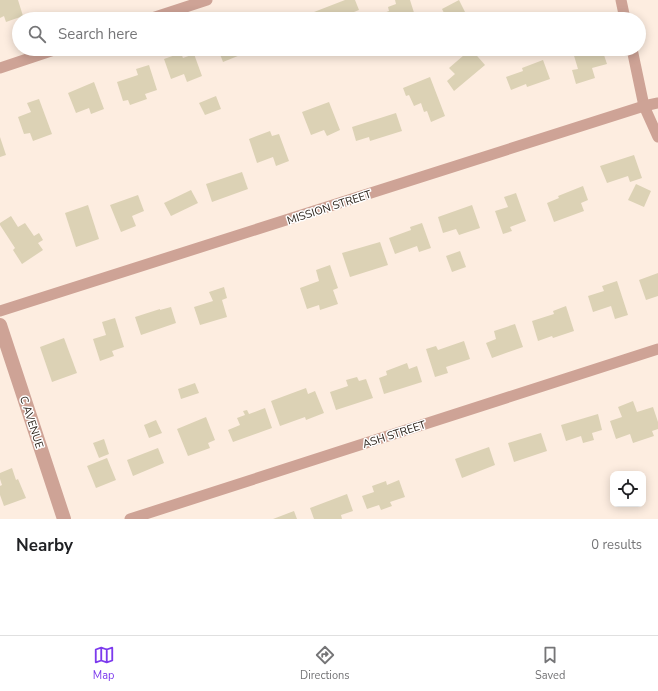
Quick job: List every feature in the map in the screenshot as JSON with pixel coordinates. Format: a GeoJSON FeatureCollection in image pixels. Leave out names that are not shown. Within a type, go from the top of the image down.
{"type":"FeatureCollection","features":[{"type":"Feature","properties":{"kind":"street"},"geometry":{"type":"LineString","coordinates":[[170,12],[207,0]]}},
{"type":"Feature","properties":{"kind":"street"},"geometry":{"type":"LineString","coordinates":[[621,0],[624,12]]}},
{"type":"Feature","properties":{"kind":"street"},"geometry":{"type":"LineString","coordinates":[[0,68],[36,56]]}},
{"type":"Feature","properties":{"kind":"street"},"geometry":{"type":"LineString","coordinates":[[633,56],[644,106],[658,137]]}},
{"type":"Feature","properties":{"kind":"street","name":"MISSION STREET"},"geometry":{"type":"LineString","coordinates":[[0,311],[644,106],[658,103]]}},
{"type":"Feature","properties":{"kind":"street","name":"C AVENUE"},"geometry":{"type":"LineString","coordinates":[[0,325],[64,519]]}},
{"type":"Feature","properties":{"kind":"street","name":"ASH STREET"},"geometry":{"type":"LineString","coordinates":[[130,519],[658,350]]}},
{"type":"Feature","properties":{"kind":"building"},"geometry":{"type":"Polygon","coordinates":[[[0,0],[18,0],[22,12],[12,12],[12,20],[6,22],[4,16],[0,18],[0,0]]]}},
{"type":"Feature","properties":{"kind":"building"},"geometry":{"type":"Polygon","coordinates":[[[345,0],[355,0],[359,10],[354,12],[314,12],[345,0]]]}},
{"type":"Feature","properties":{"kind":"building"},"geometry":{"type":"Polygon","coordinates":[[[395,0],[410,0],[414,12],[386,12],[389,11],[388,7],[396,4],[395,0]]]}},
{"type":"Feature","properties":{"kind":"building"},"geometry":{"type":"Polygon","coordinates":[[[459,0],[465,12],[444,12],[442,9],[459,0]]]}},
{"type":"Feature","properties":{"kind":"building"},"geometry":{"type":"Polygon","coordinates":[[[172,56],[182,56],[183,58],[195,56],[202,76],[187,82],[184,74],[171,79],[164,59],[172,56]]]}},
{"type":"Feature","properties":{"kind":"building"},"geometry":{"type":"Polygon","coordinates":[[[221,56],[238,56],[223,62],[221,56]]]}},
{"type":"Feature","properties":{"kind":"building"},"geometry":{"type":"Polygon","coordinates":[[[463,56],[477,56],[485,65],[454,91],[447,81],[455,74],[449,68],[463,56]]]}},
{"type":"Feature","properties":{"kind":"building"},"geometry":{"type":"Polygon","coordinates":[[[574,56],[604,56],[607,64],[592,68],[595,78],[576,84],[572,70],[578,69],[574,56]]]}},
{"type":"Feature","properties":{"kind":"building"},"geometry":{"type":"Polygon","coordinates":[[[543,60],[550,79],[527,87],[526,84],[511,90],[506,77],[523,71],[522,68],[543,60]]]}},
{"type":"Feature","properties":{"kind":"building"},"geometry":{"type":"Polygon","coordinates":[[[149,65],[157,90],[145,94],[147,99],[130,105],[128,100],[123,101],[117,82],[138,75],[136,69],[149,65]]]}},
{"type":"Feature","properties":{"kind":"building"},"geometry":{"type":"Polygon","coordinates":[[[430,77],[445,116],[431,122],[427,111],[424,112],[421,103],[414,106],[409,95],[406,96],[403,88],[430,77]]]}},
{"type":"Feature","properties":{"kind":"building"},"geometry":{"type":"Polygon","coordinates":[[[94,82],[104,109],[91,114],[89,108],[76,113],[68,93],[94,82]]]}},
{"type":"Feature","properties":{"kind":"building"},"geometry":{"type":"Polygon","coordinates":[[[216,96],[221,109],[205,115],[199,103],[216,96]]]}},
{"type":"Feature","properties":{"kind":"building"},"geometry":{"type":"Polygon","coordinates":[[[39,99],[52,134],[33,141],[30,133],[24,134],[18,117],[31,112],[27,103],[39,99]]]}},
{"type":"Feature","properties":{"kind":"building"},"geometry":{"type":"Polygon","coordinates":[[[329,102],[340,130],[327,136],[324,130],[311,135],[302,112],[329,102]]]}},
{"type":"Feature","properties":{"kind":"building"},"geometry":{"type":"Polygon","coordinates":[[[396,113],[402,131],[370,141],[369,137],[356,141],[352,127],[396,113]]]}},
{"type":"Feature","properties":{"kind":"building"},"geometry":{"type":"Polygon","coordinates":[[[270,131],[272,136],[279,134],[289,161],[276,166],[273,157],[257,163],[249,139],[270,131]]]}},
{"type":"Feature","properties":{"kind":"building"},"geometry":{"type":"Polygon","coordinates":[[[0,137],[6,155],[0,157],[0,137]]]}},
{"type":"Feature","properties":{"kind":"building"},"geometry":{"type":"Polygon","coordinates":[[[634,155],[642,178],[630,182],[628,176],[607,183],[600,166],[634,155]]]}},
{"type":"Feature","properties":{"kind":"building"},"geometry":{"type":"Polygon","coordinates":[[[242,172],[248,189],[212,202],[206,184],[242,172]]]}},
{"type":"Feature","properties":{"kind":"building"},"geometry":{"type":"Polygon","coordinates":[[[636,184],[651,191],[644,207],[628,200],[636,184]]]}},
{"type":"Feature","properties":{"kind":"building"},"geometry":{"type":"Polygon","coordinates":[[[583,186],[588,200],[581,203],[584,211],[554,222],[547,203],[559,198],[558,196],[583,186]]]}},
{"type":"Feature","properties":{"kind":"building"},"geometry":{"type":"Polygon","coordinates":[[[191,190],[198,203],[171,216],[164,203],[191,190]]]}},
{"type":"Feature","properties":{"kind":"building"},"geometry":{"type":"Polygon","coordinates":[[[516,193],[526,221],[510,227],[512,231],[503,234],[495,211],[508,207],[504,197],[516,193]]]}},
{"type":"Feature","properties":{"kind":"building"},"geometry":{"type":"Polygon","coordinates":[[[138,195],[144,211],[132,216],[136,226],[121,232],[110,205],[138,195]]]}},
{"type":"Feature","properties":{"kind":"building"},"geometry":{"type":"Polygon","coordinates":[[[88,205],[99,239],[76,247],[65,213],[88,205]]]}},
{"type":"Feature","properties":{"kind":"building"},"geometry":{"type":"Polygon","coordinates":[[[472,205],[480,228],[459,235],[456,229],[443,233],[438,217],[472,205]]]}},
{"type":"Feature","properties":{"kind":"building"},"geometry":{"type":"Polygon","coordinates":[[[11,216],[18,227],[25,223],[34,236],[39,233],[43,240],[38,243],[43,250],[22,264],[13,250],[15,248],[0,225],[0,223],[11,216]]]}},
{"type":"Feature","properties":{"kind":"building"},"geometry":{"type":"Polygon","coordinates":[[[422,223],[431,248],[419,252],[417,246],[395,254],[389,238],[411,230],[410,227],[422,223]]]}},
{"type":"Feature","properties":{"kind":"building"},"geometry":{"type":"Polygon","coordinates":[[[380,242],[388,265],[350,277],[342,253],[380,242]]]}},
{"type":"Feature","properties":{"kind":"building"},"geometry":{"type":"Polygon","coordinates":[[[460,251],[466,267],[452,272],[446,256],[460,251]]]}},
{"type":"Feature","properties":{"kind":"building"},"geometry":{"type":"Polygon","coordinates":[[[330,265],[338,288],[333,290],[338,304],[320,310],[319,305],[307,309],[300,288],[319,281],[316,270],[330,265]]]}},
{"type":"Feature","properties":{"kind":"building"},"geometry":{"type":"Polygon","coordinates":[[[658,273],[658,296],[646,300],[639,280],[658,273]]]}},
{"type":"Feature","properties":{"kind":"building"},"geometry":{"type":"Polygon","coordinates":[[[617,281],[628,315],[615,319],[611,306],[593,312],[588,296],[604,291],[602,286],[617,281]]]}},
{"type":"Feature","properties":{"kind":"building"},"geometry":{"type":"Polygon","coordinates":[[[224,287],[227,298],[222,300],[227,317],[200,325],[194,307],[213,301],[209,292],[224,287]]]}},
{"type":"Feature","properties":{"kind":"building"},"geometry":{"type":"Polygon","coordinates":[[[566,306],[574,331],[538,341],[532,321],[554,314],[553,311],[566,306]]]}},
{"type":"Feature","properties":{"kind":"building"},"geometry":{"type":"Polygon","coordinates":[[[171,307],[176,323],[141,335],[135,317],[171,307]]]}},
{"type":"Feature","properties":{"kind":"building"},"geometry":{"type":"Polygon","coordinates":[[[115,318],[124,347],[112,351],[114,356],[100,361],[93,339],[106,335],[102,322],[115,318]]]}},
{"type":"Feature","properties":{"kind":"building"},"geometry":{"type":"Polygon","coordinates":[[[515,324],[523,347],[492,358],[486,343],[496,339],[494,331],[515,324]]]}},
{"type":"Feature","properties":{"kind":"building"},"geometry":{"type":"Polygon","coordinates":[[[64,338],[77,373],[52,382],[40,347],[64,338]]]}},
{"type":"Feature","properties":{"kind":"building"},"geometry":{"type":"Polygon","coordinates":[[[464,341],[470,359],[446,367],[448,373],[435,377],[426,349],[436,346],[438,350],[464,341]]]}},
{"type":"Feature","properties":{"kind":"building"},"geometry":{"type":"Polygon","coordinates":[[[407,363],[409,369],[417,366],[422,382],[384,394],[379,378],[387,375],[386,371],[407,363]]]}},
{"type":"Feature","properties":{"kind":"building"},"geometry":{"type":"Polygon","coordinates":[[[357,377],[359,381],[366,379],[373,398],[336,410],[330,392],[348,386],[346,380],[357,377]]]}},
{"type":"Feature","properties":{"kind":"building"},"geometry":{"type":"Polygon","coordinates":[[[195,383],[199,393],[181,399],[178,389],[195,383]]]}},
{"type":"Feature","properties":{"kind":"building"},"geometry":{"type":"Polygon","coordinates":[[[306,388],[308,394],[315,391],[324,413],[306,420],[305,417],[280,426],[271,401],[306,388]]]}},
{"type":"Feature","properties":{"kind":"building"},"geometry":{"type":"Polygon","coordinates":[[[633,401],[637,412],[653,407],[658,422],[658,429],[652,431],[654,436],[633,443],[630,434],[616,439],[610,421],[622,417],[618,407],[633,401]]]}},
{"type":"Feature","properties":{"kind":"building"},"geometry":{"type":"Polygon","coordinates":[[[265,408],[272,428],[233,442],[228,430],[240,425],[237,418],[245,415],[243,411],[247,410],[249,414],[265,408]]]}},
{"type":"Feature","properties":{"kind":"building"},"geometry":{"type":"Polygon","coordinates":[[[598,414],[602,430],[592,433],[594,440],[583,443],[581,436],[566,441],[561,425],[598,414]]]}},
{"type":"Feature","properties":{"kind":"building"},"geometry":{"type":"Polygon","coordinates":[[[206,417],[215,440],[208,443],[210,448],[188,456],[177,429],[206,417]]]}},
{"type":"Feature","properties":{"kind":"building"},"geometry":{"type":"Polygon","coordinates":[[[156,420],[162,433],[149,438],[144,425],[156,420]]]}},
{"type":"Feature","properties":{"kind":"building"},"geometry":{"type":"Polygon","coordinates":[[[541,433],[547,451],[514,462],[508,443],[541,433]]]}},
{"type":"Feature","properties":{"kind":"building"},"geometry":{"type":"Polygon","coordinates":[[[104,439],[109,454],[99,458],[93,443],[104,439]]]}},
{"type":"Feature","properties":{"kind":"building"},"geometry":{"type":"Polygon","coordinates":[[[489,447],[495,465],[462,478],[455,459],[489,447]]]}},
{"type":"Feature","properties":{"kind":"building"},"geometry":{"type":"Polygon","coordinates":[[[158,448],[164,463],[133,476],[127,460],[158,448]]]}},
{"type":"Feature","properties":{"kind":"building"},"geometry":{"type":"Polygon","coordinates":[[[107,458],[116,480],[96,488],[87,466],[107,458]]]}},
{"type":"Feature","properties":{"kind":"building"},"geometry":{"type":"Polygon","coordinates":[[[12,468],[16,480],[18,479],[26,498],[4,506],[0,495],[0,486],[2,485],[0,473],[12,468]]]}},
{"type":"Feature","properties":{"kind":"building"},"geometry":{"type":"Polygon","coordinates":[[[399,480],[405,497],[390,502],[392,506],[381,510],[379,505],[367,509],[362,496],[374,492],[372,486],[386,481],[387,485],[399,480]]]}},
{"type":"Feature","properties":{"kind":"building"},"geometry":{"type":"Polygon","coordinates":[[[347,494],[353,511],[341,515],[342,519],[314,519],[310,508],[347,494]]]}},
{"type":"Feature","properties":{"kind":"building"},"geometry":{"type":"Polygon","coordinates":[[[294,511],[297,519],[273,519],[294,511]]]}}]}
